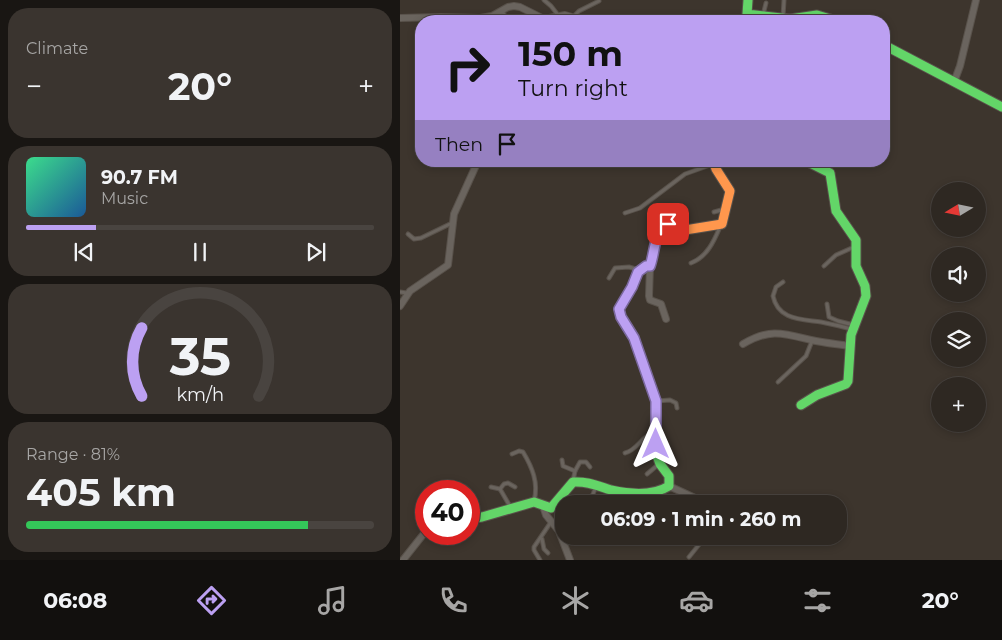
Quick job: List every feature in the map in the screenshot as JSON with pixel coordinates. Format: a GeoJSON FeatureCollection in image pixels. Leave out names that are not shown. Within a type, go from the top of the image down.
{"type":"FeatureCollection","features":[{"type":"Feature","properties":{"kind":"street"},"geometry":{"type":"LineString","coordinates":[[746,15],[748,0]]}},
{"type":"Feature","properties":{"kind":"street"},"geometry":{"type":"LineString","coordinates":[[954,82],[960,66],[976,0]]}},
{"type":"Feature","properties":{"kind":"street"},"geometry":{"type":"LineString","coordinates":[[492,15],[514,6],[536,15]]}},
{"type":"Feature","properties":{"kind":"street"},"geometry":{"type":"LineString","coordinates":[[400,18],[415,18]]}},
{"type":"Feature","properties":{"kind":"street"},"geometry":{"type":"LineString","coordinates":[[890,48],[1002,107]]}},
{"type":"Feature","properties":{"kind":"street"},"geometry":{"type":"LineString","coordinates":[[400,306],[407,293],[448,265],[457,207],[475,167]]}},
{"type":"Feature","properties":{"kind":"street"},"geometry":{"type":"LineString","coordinates":[[666,318],[661,304],[650,300],[648,294],[650,266],[655,244],[665,225],[672,224],[685,230],[722,224],[730,192],[716,167]]}},
{"type":"Feature","properties":{"kind":"street"},"geometry":{"type":"LineString","coordinates":[[801,404],[817,395],[846,384],[848,381],[853,327],[866,296],[866,291],[856,266],[857,246],[854,235],[836,211],[830,173],[818,167]]}},
{"type":"Feature","properties":{"kind":"street"},"geometry":{"type":"LineString","coordinates":[[650,266],[640,270],[632,287],[620,304],[619,313],[632,333],[656,401],[655,432],[657,456],[660,464],[669,476],[669,486]]}},
{"type":"Feature","properties":{"kind":"street"},"geometry":{"type":"LineString","coordinates":[[743,344],[766,333],[796,336],[850,346]]}},
{"type":"Feature","properties":{"kind":"street"},"geometry":{"type":"LineString","coordinates":[[480,518],[534,502],[547,508],[553,507],[565,489],[573,482],[619,491],[656,492],[669,486]]}},
{"type":"Feature","properties":{"kind":"street"},"geometry":{"type":"LineString","coordinates":[[669,486],[688,495]]}},
{"type":"Feature","properties":{"kind":"street"},"geometry":{"type":"LineString","coordinates":[[543,506],[546,515],[559,531],[570,560]]}},
{"type":"Feature","properties":{"kind":"street"},"geometry":{"type":"LineString","coordinates":[[403,560],[415,545]]}},
{"type":"Feature","properties":{"kind":"lane"},"geometry":{"type":"LineString","coordinates":[[544,0],[558,15]]}},
{"type":"Feature","properties":{"kind":"lane"},"geometry":{"type":"LineString","coordinates":[[784,0],[787,15]]}},
{"type":"Feature","properties":{"kind":"lane"},"geometry":{"type":"LineString","coordinates":[[576,15],[579,11],[599,1]]}},
{"type":"Feature","properties":{"kind":"lane"},"geometry":{"type":"LineString","coordinates":[[763,15],[766,3]]}},
{"type":"Feature","properties":{"kind":"lane"},"geometry":{"type":"LineString","coordinates":[[502,10],[504,15]]}},
{"type":"Feature","properties":{"kind":"lane"},"geometry":{"type":"LineString","coordinates":[[625,213],[640,208],[685,174],[704,167]]}},
{"type":"Feature","properties":{"kind":"lane"},"geometry":{"type":"LineString","coordinates":[[714,212],[726,209]]}},
{"type":"Feature","properties":{"kind":"lane"},"geometry":{"type":"LineString","coordinates":[[408,234],[414,239],[421,238],[453,223]]}},
{"type":"Feature","properties":{"kind":"lane"},"geometry":{"type":"LineString","coordinates":[[691,263],[703,255],[712,245],[722,224]]}},
{"type":"Feature","properties":{"kind":"lane"},"geometry":{"type":"LineString","coordinates":[[824,266],[836,255],[857,246]]}},
{"type":"Feature","properties":{"kind":"lane"},"geometry":{"type":"LineString","coordinates":[[609,278],[615,268],[629,267],[640,270]]}},
{"type":"Feature","properties":{"kind":"lane"},"geometry":{"type":"LineString","coordinates":[[784,282],[776,287],[773,296],[778,308],[788,316],[799,320],[853,327]]}},
{"type":"Feature","properties":{"kind":"lane"},"geometry":{"type":"LineString","coordinates":[[400,292],[407,293]]}},
{"type":"Feature","properties":{"kind":"lane"},"geometry":{"type":"LineString","coordinates":[[826,304],[829,317],[853,327]]}},
{"type":"Feature","properties":{"kind":"lane"},"geometry":{"type":"LineString","coordinates":[[778,382],[806,356],[812,340]]}},
{"type":"Feature","properties":{"kind":"lane"},"geometry":{"type":"LineString","coordinates":[[656,401],[670,400],[676,403],[677,408]]}},
{"type":"Feature","properties":{"kind":"lane"},"geometry":{"type":"LineString","coordinates":[[625,453],[636,448],[648,434],[655,432]]}},
{"type":"Feature","properties":{"kind":"lane"},"geometry":{"type":"LineString","coordinates":[[512,454],[519,451],[523,452],[534,473],[536,482],[534,502]]}},
{"type":"Feature","properties":{"kind":"lane"},"geometry":{"type":"LineString","coordinates":[[562,460],[563,466],[575,471]]}},
{"type":"Feature","properties":{"kind":"lane"},"geometry":{"type":"LineString","coordinates":[[573,482],[575,471],[580,462],[586,462],[590,467]]}},
{"type":"Feature","properties":{"kind":"lane"},"geometry":{"type":"LineString","coordinates":[[647,474],[660,464]]}},
{"type":"Feature","properties":{"kind":"lane"},"geometry":{"type":"LineString","coordinates":[[500,489],[501,486],[508,483],[515,487]]}},
{"type":"Feature","properties":{"kind":"lane"},"geometry":{"type":"LineString","coordinates":[[594,495],[596,485]]}},
{"type":"Feature","properties":{"kind":"lane"},"geometry":{"type":"LineString","coordinates":[[491,487],[500,489],[511,508]]}},
{"type":"Feature","properties":{"kind":"lane"},"geometry":{"type":"LineString","coordinates":[[617,495],[619,491]]}},
{"type":"Feature","properties":{"kind":"lane"},"geometry":{"type":"LineString","coordinates":[[632,491],[632,495]]}},
{"type":"Feature","properties":{"kind":"lane"},"geometry":{"type":"LineString","coordinates":[[540,560],[534,547],[552,521]]}},
{"type":"Feature","properties":{"kind":"lane"},"geometry":{"type":"LineString","coordinates":[[542,536],[541,541],[548,553]]}},
{"type":"Feature","properties":{"kind":"lane"},"geometry":{"type":"LineString","coordinates":[[690,557],[699,545]]}},
{"type":"Feature","properties":{"kind":"traffic: fast"},"geometry":{"type":"LineString","coordinates":[[748,0],[747,14],[756,15]]}},
{"type":"Feature","properties":{"kind":"traffic: fast"},"geometry":{"type":"LineString","coordinates":[[890,48],[1002,107]]}},
{"type":"Feature","properties":{"kind":"traffic: fast"},"geometry":{"type":"LineString","coordinates":[[801,405],[817,395],[846,384],[848,381],[851,335],[866,296],[865,286],[856,266],[856,240],[836,211],[830,173],[818,167]]}},
{"type":"Feature","properties":{"kind":"traffic: fast"},"geometry":{"type":"LineString","coordinates":[[480,517],[534,502],[551,508],[573,482],[588,483],[611,490],[633,493],[648,493],[669,486],[669,476],[660,464],[657,456],[655,431],[656,401],[634,338],[621,317],[619,309],[632,287],[638,272],[650,266],[656,241],[664,227]]}},
{"type":"Feature","properties":{"kind":"traffic: slow"},"geometry":{"type":"LineString","coordinates":[[664,227],[665,225],[672,224],[685,230],[722,224],[730,191],[715,167]]}},
{"type":"Feature","properties":{"kind":"route"},"geometry":{"type":"LineString","coordinates":[[656,444],[656,401],[632,333],[621,317],[619,309],[620,304],[632,287],[638,272],[646,266],[650,266],[656,241],[662,227],[668,224]]}}]}
